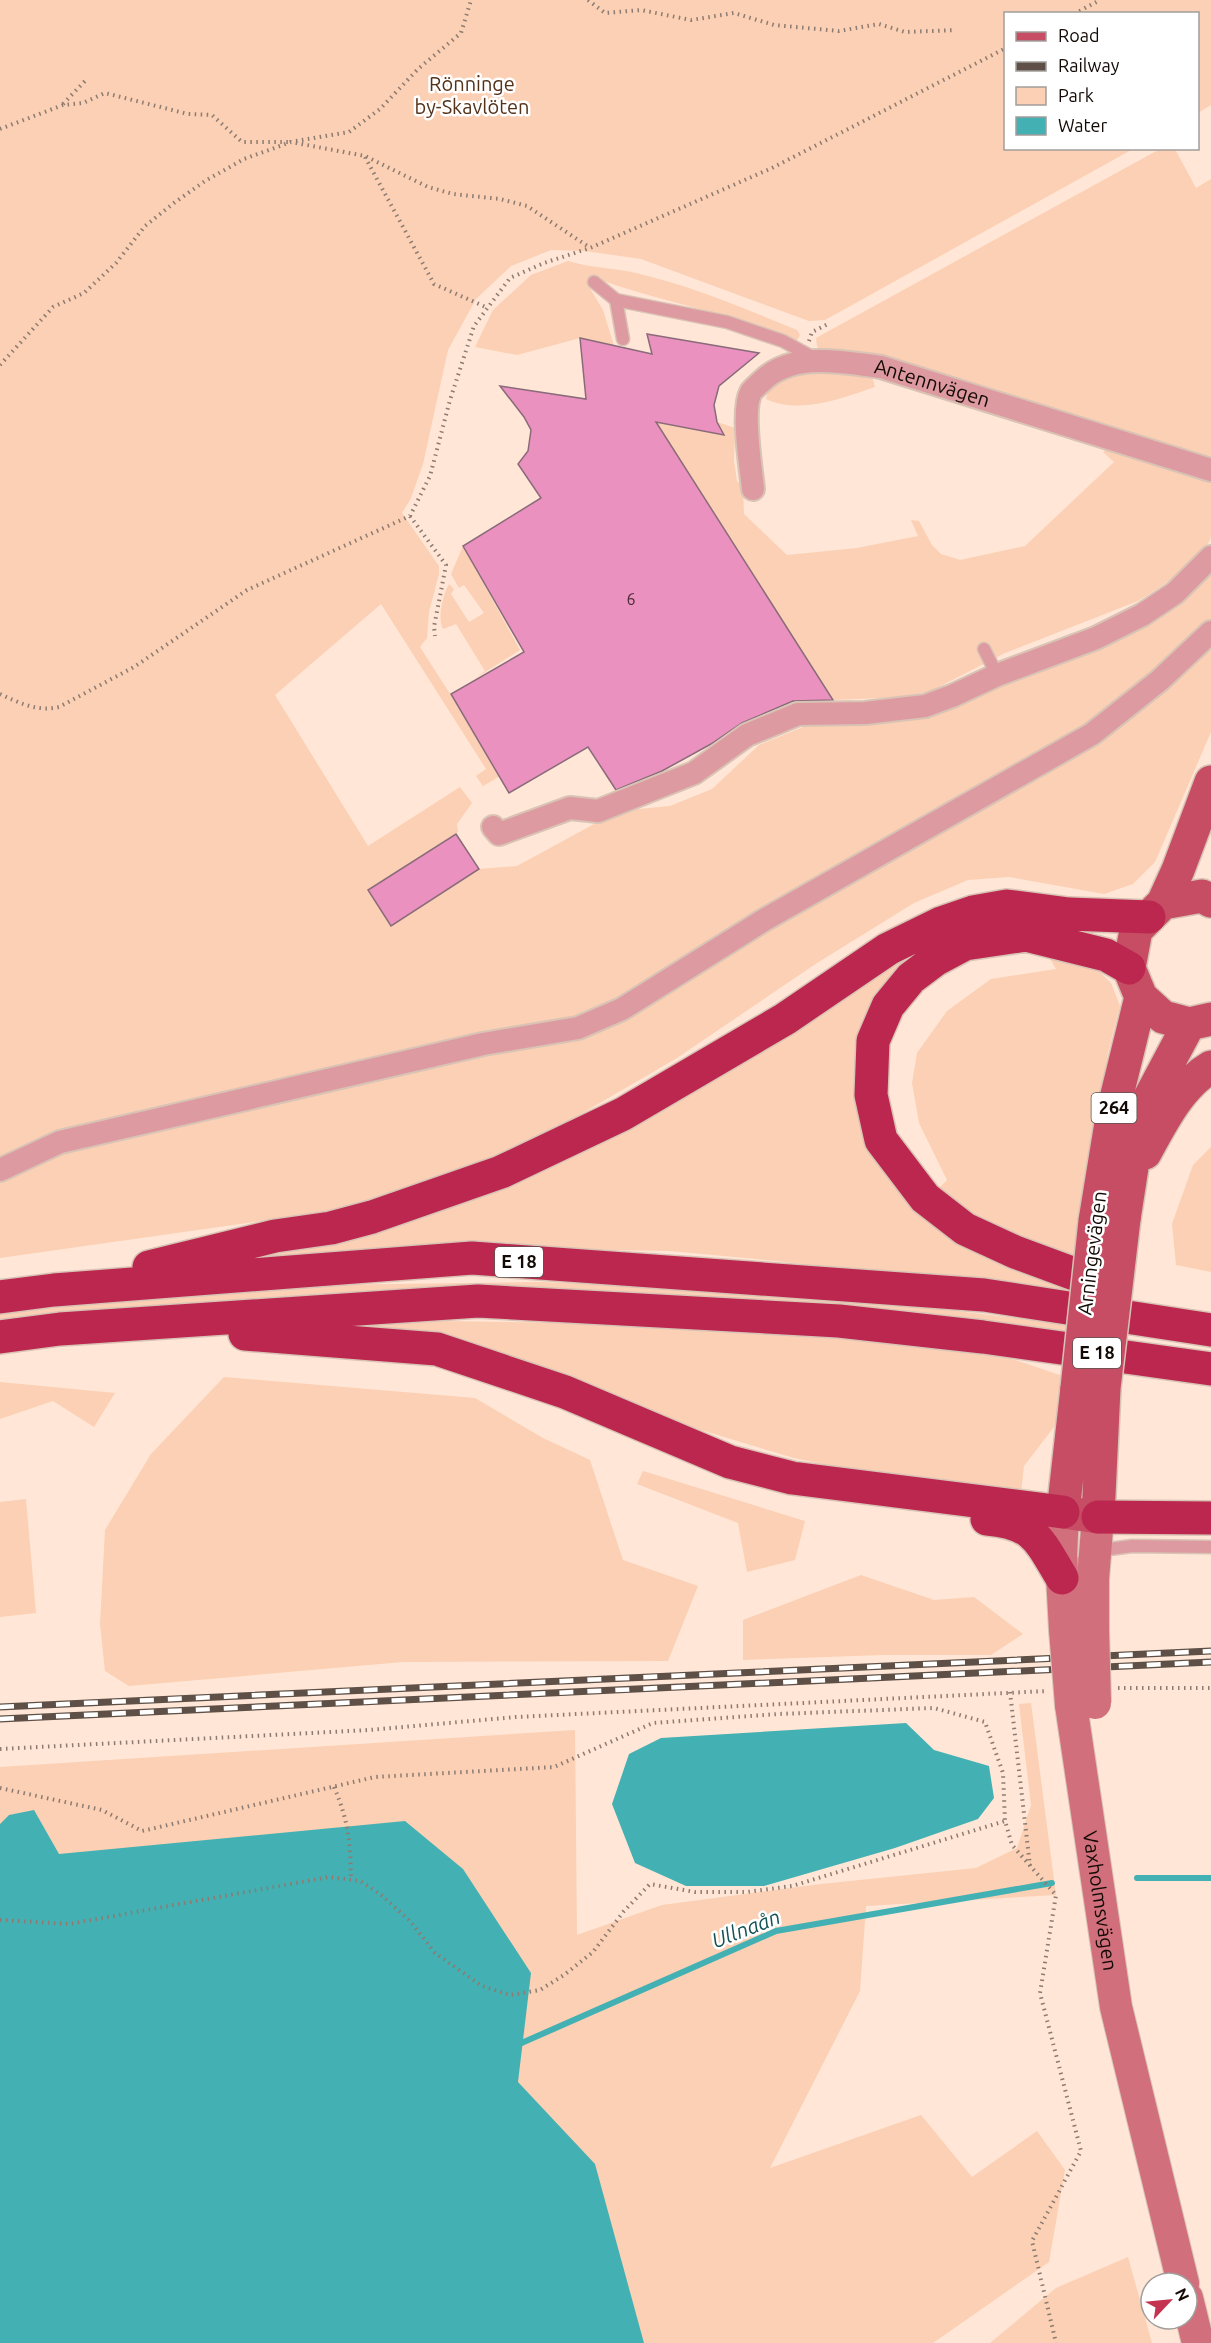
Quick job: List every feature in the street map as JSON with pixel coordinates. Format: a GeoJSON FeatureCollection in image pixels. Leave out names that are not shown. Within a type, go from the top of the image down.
{"type":"FeatureCollection","features":[{"type":"Feature","properties":{"kind":"highway"},"geometry":{"type":"LineString","coordinates":[[54,1290],[275,1236],[331,1228],[372,1217],[501,1172],[623,1114],[785,1019],[888,949],[941,923],[974,912],[1007,906],[1069,914],[1156,910]]}},
{"type":"Feature","properties":{"kind":"highway"},"geometry":{"type":"LineString","coordinates":[[1135,982],[1106,955],[1026,935],[965,944],[935,960],[911,978],[888,1006],[873,1041],[871,1095],[880,1140],[925,1198],[965,1229],[1015,1252],[1160,1306],[1211,1318]]}},
{"type":"Feature","properties":{"kind":"highway","name":"E 18"},"geometry":{"type":"LineString","coordinates":[[0,1297],[54,1290],[472,1258],[984,1295],[1211,1330]]}},
{"type":"Feature","properties":{"kind":"highway","name":"E 18"},"geometry":{"type":"LineString","coordinates":[[0,1337],[60,1329],[478,1301],[839,1322],[983,1337],[1211,1368]]}},
{"type":"Feature","properties":{"kind":"highway"},"geometry":{"type":"LineString","coordinates":[[60,1329],[253,1334],[437,1349],[565,1392],[730,1462],[792,1478],[1063,1512]]}},
{"type":"Feature","properties":{"kind":"highway"},"geometry":{"type":"LineString","coordinates":[[792,1478],[817,1496],[908,1512],[1002,1521],[1024,1526],[1043,1546],[1062,1578]]}},
{"type":"Feature","properties":{"kind":"highway"},"geometry":{"type":"LineString","coordinates":[[1098,1517],[1211,1518]]}},
{"type":"Feature","properties":{"kind":"main road","name":"Arningevägen"},"geometry":{"type":"LineString","coordinates":[[1063,1512],[1092,1377],[1109,1220],[1113,1111],[1135,982],[1136,930],[1156,910],[1178,870],[1211,782]]}},
{"type":"Feature","properties":{"kind":"main road"},"geometry":{"type":"LineString","coordinates":[[1156,910],[1202,896],[1211,901]]}},
{"type":"Feature","properties":{"kind":"main road","name":"Arningevägen"},"geometry":{"type":"LineString","coordinates":[[1109,1220],[1130,1180],[1140,1116],[1200,1021],[1163,1017],[1135,982]]}},
{"type":"Feature","properties":{"kind":"main road"},"geometry":{"type":"LineString","coordinates":[[1130,1180],[1166,1115],[1198,1074],[1211,1067]]}},
{"type":"Feature","properties":{"kind":"main road","name":"Arningevägen"},"geometry":{"type":"LineString","coordinates":[[1092,1377],[1098,1517]]}},
{"type":"Feature","properties":{"kind":"main road"},"geometry":{"type":"LineString","coordinates":[[1063,1512],[1098,1517],[1093,1579],[1079,1630]]}},
{"type":"Feature","properties":{"kind":"main road","name":"Vaxholmsvägen"},"geometry":{"type":"LineString","coordinates":[[1063,1512],[1062,1578],[1079,1630],[1094,1861],[1116,2007],[1180,2271]]}},
{"type":"Feature","properties":{"kind":"street","name":"Antennvägen"},"geometry":{"type":"LineString","coordinates":[[753,489],[747,421],[751,393],[768,375],[796,363],[821,361],[880,367],[1211,470]]}},
{"type":"Feature","properties":{"kind":"street"},"geometry":{"type":"LineString","coordinates":[[493,827],[499,834],[570,808],[598,811],[694,773],[747,735],[798,714],[865,713],[925,706],[997,675],[1096,638],[1142,615],[1175,593],[1211,557]]}},
{"type":"Feature","properties":{"kind":"street"},"geometry":{"type":"LineString","coordinates":[[0,1170],[60,1142],[483,1044],[578,1028],[622,1009],[764,920],[1092,734],[1160,680],[1211,632]]}},
{"type":"Feature","properties":{"kind":"lane"},"geometry":{"type":"LineString","coordinates":[[594,282],[616,300],[727,322],[783,342],[821,361]]}},
{"type":"Feature","properties":{"kind":"lane"},"geometry":{"type":"LineString","coordinates":[[616,300],[623,339]]}},
{"type":"Feature","properties":{"kind":"lane"},"geometry":{"type":"LineString","coordinates":[[984,649],[997,675]]}},
{"type":"Feature","properties":{"kind":"lane"},"geometry":{"type":"LineString","coordinates":[[983,1337],[1036,1359]]}},
{"type":"Feature","properties":{"kind":"lane"},"geometry":{"type":"LineString","coordinates":[[1062,1578],[1095,1551],[1132,1546],[1211,1547]]}},
{"type":"Feature","properties":{"kind":"path"},"geometry":{"type":"LineString","coordinates":[[0,129],[63,105],[83,103],[105,93],[188,114],[212,115],[242,142],[291,142],[349,132],[380,109],[418,69],[461,33],[471,0]]}},
{"type":"Feature","properties":{"kind":"path"},"geometry":{"type":"LineString","coordinates":[[588,0],[605,13],[640,10],[691,20],[734,13],[774,25],[838,31],[879,24],[905,32],[956,30]]}},
{"type":"Feature","properties":{"kind":"path"},"geometry":{"type":"LineString","coordinates":[[1078,12],[1100,0]]}},
{"type":"Feature","properties":{"kind":"path"},"geometry":{"type":"LineString","coordinates":[[0,694],[33,707],[48,710],[59,707],[134,667],[247,590],[410,516],[430,476],[450,400],[474,326],[510,278],[590,248],[772,168],[1004,49]]}},
{"type":"Feature","properties":{"kind":"path"},"geometry":{"type":"LineString","coordinates":[[63,105],[85,81]]}},
{"type":"Feature","properties":{"kind":"path"},"geometry":{"type":"LineString","coordinates":[[0,365],[53,308],[84,293],[116,263],[145,226],[174,203],[205,181],[244,159],[291,142],[365,156],[428,187],[453,194],[500,199],[527,206],[590,248]]}},
{"type":"Feature","properties":{"kind":"path"},"geometry":{"type":"LineString","coordinates":[[365,156],[434,284],[488,308]]}},
{"type":"Feature","properties":{"kind":"path"},"geometry":{"type":"LineString","coordinates":[[812,332],[830,323]]}},
{"type":"Feature","properties":{"kind":"path"},"geometry":{"type":"LineString","coordinates":[[410,516],[446,565],[434,627],[435,636]]}},
{"type":"Feature","properties":{"kind":"path"},"geometry":{"type":"LineString","coordinates":[[0,1749],[369,1730],[516,1717],[1010,1692],[1083,1697],[1211,1688]]}},
{"type":"Feature","properties":{"kind":"path"},"geometry":{"type":"LineString","coordinates":[[1010,1692],[1030,1867]]}},
{"type":"Feature","properties":{"kind":"path"},"geometry":{"type":"LineString","coordinates":[[0,1788],[102,1810],[142,1831],[375,1777],[554,1767],[653,1723],[778,1714],[934,1708],[985,1722],[1003,1773],[1005,1821],[1012,1845],[1056,1895],[1040,1993],[1082,2151],[1032,2241],[1056,2343]]}},
{"type":"Feature","properties":{"kind":"path"},"geometry":{"type":"LineString","coordinates":[[334,1787],[345,1813],[351,1880]]}},
{"type":"Feature","properties":{"kind":"path"},"geometry":{"type":"LineString","coordinates":[[0,1920],[69,1924],[329,1877],[360,1881],[380,1894],[410,1922],[435,1953],[482,1986],[510,1995],[540,1990],[564,1975],[593,1952],[624,1911],[650,1884],[695,1892],[747,1892],[792,1886],[1005,1821]]}},
{"type":"Feature","properties":{"kind":"green space","name":"Rönninge by-Skavlöten"},"geometry":{"type":"Polygon","coordinates":[[[0,0],[1211,0],[1211,105],[1199,112],[1199,12],[1004,12],[1004,150],[1131,150],[825,320],[809,321],[641,259],[585,251],[551,250],[511,266],[476,299],[448,350],[423,464],[411,498],[402,513],[439,566],[429,612],[427,638],[420,647],[502,775],[483,786],[476,776],[486,769],[381,604],[275,695],[368,846],[460,787],[472,803],[457,824],[458,832],[369,890],[391,926],[479,869],[517,866],[618,811],[670,806],[712,789],[759,745],[803,727],[915,719],[1089,654],[1167,614],[1211,572],[1211,732],[1155,862],[1133,884],[1104,894],[1009,877],[968,880],[914,903],[817,963],[677,1058],[545,1135],[423,1190],[339,1210],[0,1258],[0,0]]]}},
{"type":"Feature","properties":{"kind":"green space"},"geometry":{"type":"Polygon","coordinates":[[[1158,150],[1176,150],[1196,188],[1211,179],[1211,458],[886,359],[823,354],[817,346],[816,338],[1158,150]]]}},
{"type":"Feature","properties":{"kind":"green space"},"geometry":{"type":"Polygon","coordinates":[[[568,261],[636,273],[677,284],[797,330],[800,335],[796,342],[721,315],[595,278],[588,285],[603,310],[614,346],[580,338],[517,355],[475,347],[493,310],[531,275],[568,261]]]}},
{"type":"Feature","properties":{"kind":"green space"},"geometry":{"type":"Polygon","coordinates":[[[802,369],[853,369],[872,377],[875,387],[835,400],[807,405],[779,404],[766,399],[770,385],[802,369]]]}},
{"type":"Feature","properties":{"kind":"green space"},"geometry":{"type":"Polygon","coordinates":[[[656,422],[723,435],[717,422],[735,428],[734,461],[737,481],[743,487],[744,514],[787,555],[857,548],[918,536],[911,520],[919,521],[932,545],[941,554],[960,560],[1025,546],[1114,462],[1103,452],[1111,445],[1121,446],[1211,483],[1211,536],[1208,544],[1191,563],[1138,601],[1005,653],[933,690],[905,697],[833,700],[656,422]]]}},
{"type":"Feature","properties":{"kind":"green space"},"geometry":{"type":"Polygon","coordinates":[[[463,546],[520,650],[476,678],[485,671],[456,624],[443,629],[441,624],[443,600],[449,584],[454,589],[451,594],[469,622],[484,613],[464,585],[459,588],[451,574],[463,546]]]}},
{"type":"Feature","properties":{"kind":"green space"},"geometry":{"type":"Polygon","coordinates":[[[961,933],[908,958],[879,995],[876,1156],[901,1194],[932,1225],[956,1243],[1070,1288],[1068,1296],[776,1261],[670,1251],[565,1249],[253,1259],[253,1254],[367,1234],[412,1221],[533,1176],[612,1137],[856,978],[961,933]]]}},
{"type":"Feature","properties":{"kind":"green space"},"geometry":{"type":"Polygon","coordinates":[[[1048,955],[1096,968],[1111,983],[1120,1006],[1108,1053],[1075,1259],[1029,1243],[975,1218],[939,1188],[947,1180],[919,1123],[912,1083],[917,1053],[947,1011],[991,979],[1056,969],[1048,955]]]}},
{"type":"Feature","properties":{"kind":"green space"},"geometry":{"type":"Polygon","coordinates":[[[1211,1147],[1211,1272],[1176,1265],[1172,1224],[1193,1165],[1211,1147]]]}},
{"type":"Feature","properties":{"kind":"green space"},"geometry":{"type":"Polygon","coordinates":[[[541,1282],[666,1287],[861,1300],[1067,1324],[1064,1335],[297,1298],[168,1304],[0,1319],[0,1310],[318,1285],[541,1282]]]}},
{"type":"Feature","properties":{"kind":"green space"},"geometry":{"type":"Polygon","coordinates":[[[369,1320],[570,1323],[775,1332],[994,1353],[1060,1375],[1058,1408],[1054,1427],[1024,1466],[1021,1493],[851,1470],[794,1458],[368,1330],[364,1324],[369,1320]]]}},
{"type":"Feature","properties":{"kind":"green space"},"geometry":{"type":"Polygon","coordinates":[[[224,1377],[475,1398],[543,1438],[590,1460],[623,1560],[698,1586],[668,1661],[403,1662],[129,1686],[105,1671],[100,1624],[105,1530],[151,1454],[224,1377]]]}},
{"type":"Feature","properties":{"kind":"green space"},"geometry":{"type":"Polygon","coordinates":[[[0,1382],[115,1393],[94,1427],[53,1401],[0,1419],[0,1382]]]}},
{"type":"Feature","properties":{"kind":"green space"},"geometry":{"type":"Polygon","coordinates":[[[643,1471],[805,1521],[795,1560],[747,1572],[738,1523],[637,1484],[643,1471]]]}},
{"type":"Feature","properties":{"kind":"green space"},"geometry":{"type":"Polygon","coordinates":[[[26,1499],[36,1613],[0,1617],[0,1502],[26,1499]]]}},
{"type":"Feature","properties":{"kind":"green space"},"geometry":{"type":"Polygon","coordinates":[[[861,1575],[934,1600],[974,1597],[1023,1634],[991,1655],[883,1655],[743,1660],[743,1620],[861,1575]]]}},
{"type":"Feature","properties":{"kind":"green space"},"geometry":{"type":"Polygon","coordinates":[[[1031,1703],[1056,1895],[866,1906],[860,1991],[770,2168],[921,2115],[972,2177],[1037,2131],[1065,2170],[1049,2262],[933,2343],[596,2343],[0,2010],[0,1767],[575,1730],[577,1935],[662,1905],[821,1884],[976,1868],[1017,1848],[1031,1805],[1019,1704],[1031,1703]]]}},
{"type":"Feature","properties":{"kind":"green space"},"geometry":{"type":"Polygon","coordinates":[[[1128,2257],[1139,2296],[1139,2331],[1149,2331],[1152,2343],[990,2343],[1056,2288],[1128,2257]]]}},
{"type":"Feature","properties":{"kind":"water"},"geometry":{"type":"Polygon","coordinates":[[[906,1723],[934,1750],[989,1766],[994,1798],[978,1819],[895,1848],[764,1886],[686,1886],[635,1863],[612,1804],[629,1754],[661,1738],[906,1723]]]}},
{"type":"Feature","properties":{"kind":"water"},"geometry":{"type":"Polygon","coordinates":[[[34,1810],[59,1854],[405,1821],[463,1869],[531,1973],[518,2082],[595,2164],[644,2343],[0,2343],[0,1824],[9,1815],[34,1810]]]}},
{"type":"Feature","properties":{"kind":"building"},"geometry":{"type":"Polygon","coordinates":[[[647,334],[759,353],[719,386],[714,405],[717,422],[724,435],[656,422],[833,700],[793,701],[742,723],[711,744],[662,771],[616,790],[588,747],[509,793],[451,694],[524,652],[463,546],[541,498],[518,464],[528,451],[531,430],[500,386],[586,399],[580,338],[652,354],[647,334]]]}},
{"type":"Feature","properties":{"kind":"building"},"geometry":{"type":"Polygon","coordinates":[[[456,834],[479,869],[391,926],[368,890],[456,834]]]}},
{"type":"Feature","properties":{"kind":"waterway","name":"Ullnaån"},"geometry":{"type":"LineString","coordinates":[[1137,1878],[1211,1878]]}},
{"type":"Feature","properties":{"kind":"waterway","name":"Ullnaån"},"geometry":{"type":"LineString","coordinates":[[517,2045],[776,1931],[1052,1883]]}},
{"type":"Feature","properties":{"kind":"railway"},"geometry":{"type":"LineString","coordinates":[[0,1707],[1211,1651]]}},
{"type":"Feature","properties":{"kind":"railway"},"geometry":{"type":"LineString","coordinates":[[0,1719],[1211,1662]]}}]}
